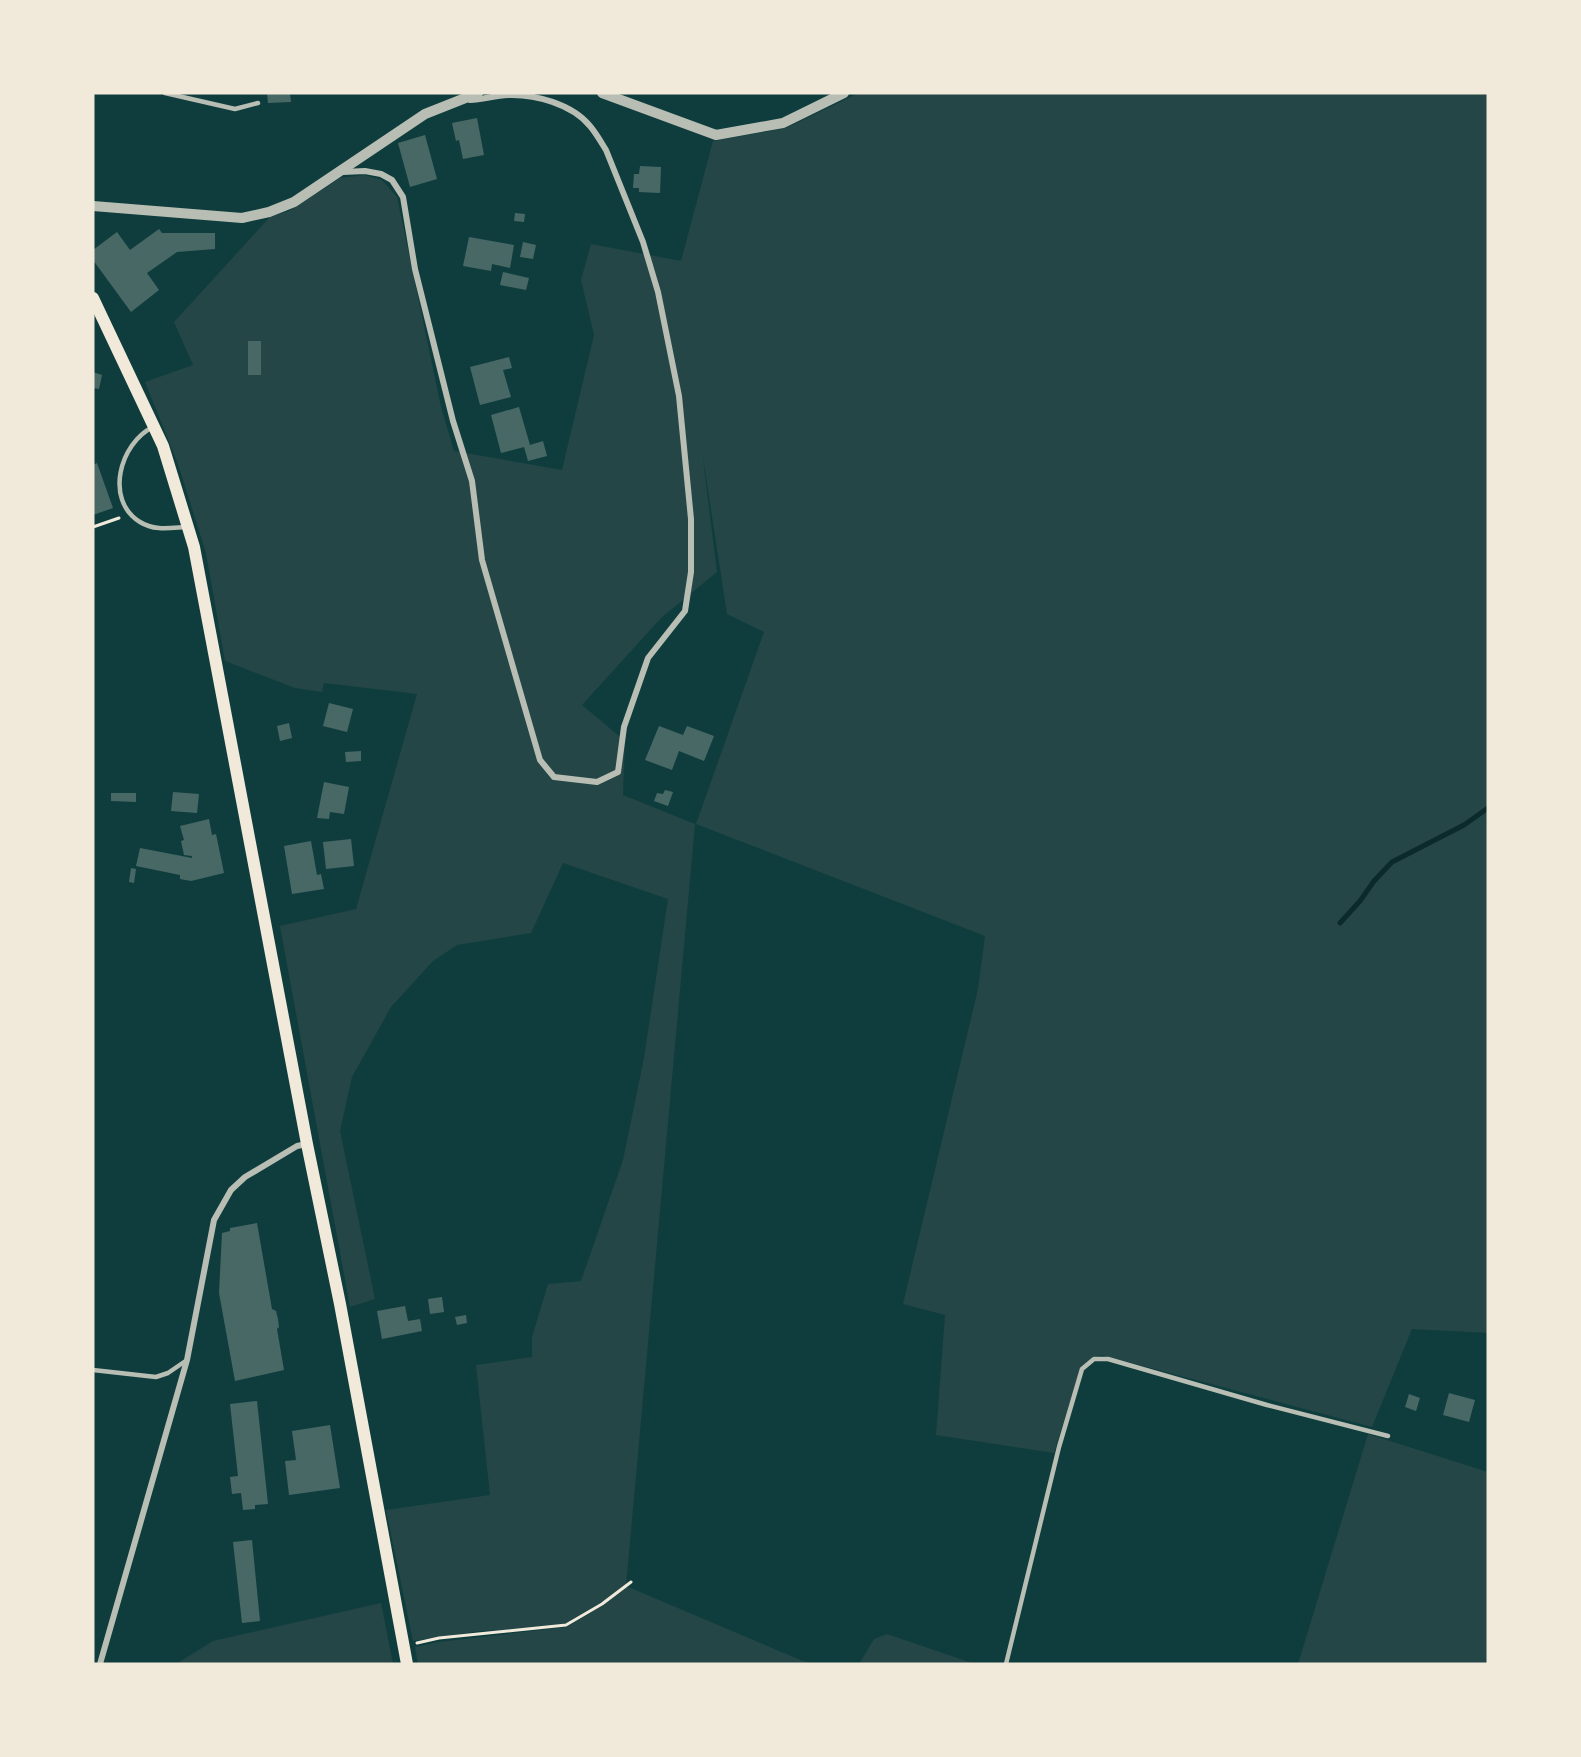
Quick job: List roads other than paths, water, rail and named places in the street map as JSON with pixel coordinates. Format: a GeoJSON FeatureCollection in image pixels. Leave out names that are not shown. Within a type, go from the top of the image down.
{"type":"FeatureCollection","features":[{"type":"Feature","properties":{"kind":"main road"},"geometry":{"type":"LineString","coordinates":[[93,298],[96,313],[164,446],[196,558],[407,1664]]}},
{"type":"Feature","properties":{"kind":"street"},"geometry":{"type":"LineString","coordinates":[[93,206],[242,218],[269,212],[294,202],[425,114],[478,93]]}},
{"type":"Feature","properties":{"kind":"street"},"geometry":{"type":"LineString","coordinates":[[602,93],[716,135],[783,123],[844,93]]}},
{"type":"Feature","properties":{"kind":"street"},"geometry":{"type":"LineString","coordinates":[[335,174],[365,171],[381,174],[392,180],[403,197],[421,292],[453,421],[472,481],[482,560],[540,760],[554,777],[597,782],[618,772],[624,727],[637,687],[648,658],[686,610],[691,572],[691,519],[679,396],[658,292],[643,242],[621,186],[606,150],[589,125],[577,114],[542,99],[510,95],[452,102]]}},
{"type":"Feature","properties":{"kind":"street"},"geometry":{"type":"LineString","coordinates":[[100,1664],[187,1360],[214,1220],[225,1198],[245,1176],[297,1146],[307,1144]]}},
{"type":"Feature","properties":{"kind":"lane"},"geometry":{"type":"LineString","coordinates":[[165,93],[235,109],[258,103]]}},
{"type":"Feature","properties":{"kind":"lane"},"geometry":{"type":"LineString","coordinates":[[154,426],[142,432],[127,452],[119,475],[121,499],[130,514],[142,524],[160,529],[188,527]]}},
{"type":"Feature","properties":{"kind":"lane"},"geometry":{"type":"LineString","coordinates":[[1006,1664],[1059,1447],[1082,1369],[1094,1359],[1108,1359],[1257,1402],[1388,1436]]}},
{"type":"Feature","properties":{"kind":"lane"},"geometry":{"type":"LineString","coordinates":[[93,1370],[156,1377],[168,1373],[187,1360]]}},
{"type":"Feature","properties":{"kind":"waterway"},"geometry":{"type":"LineString","coordinates":[[1340,923],[1392,862],[1464,825],[1488,808]]}}]}
